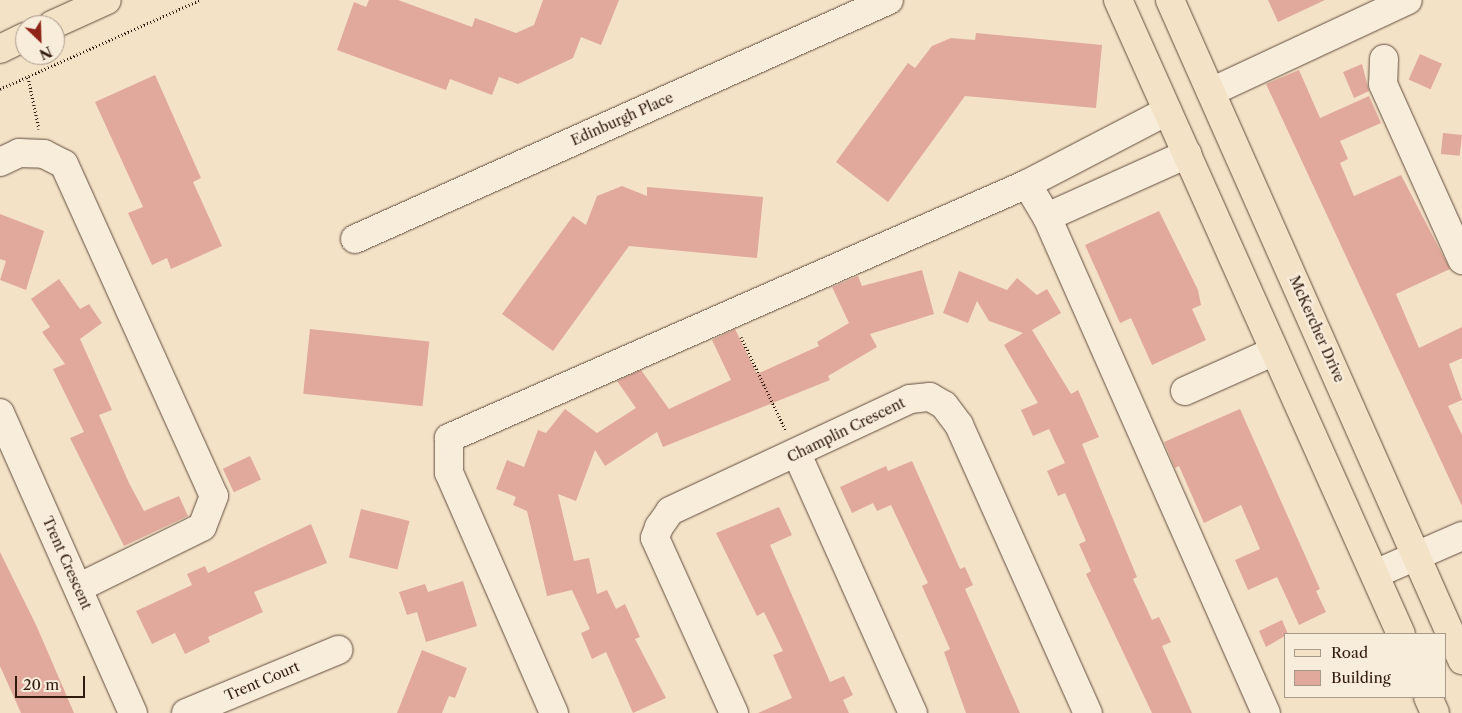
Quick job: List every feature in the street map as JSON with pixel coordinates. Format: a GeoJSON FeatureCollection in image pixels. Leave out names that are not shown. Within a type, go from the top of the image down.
{"type":"FeatureCollection","features":[{"type":"Feature","properties":{"kind":"main road"},"geometry":{"type":"LineString","coordinates":[[65,19],[107,0]]}},
{"type":"Feature","properties":{"kind":"main road"},"geometry":{"type":"LineString","coordinates":[[1118,0],[1401,633]]}},
{"type":"Feature","properties":{"kind":"main road","name":"McKercher Drive"},"geometry":{"type":"LineString","coordinates":[[1170,0],[1418,555],[1462,660]]}},
{"type":"Feature","properties":{"kind":"main road"},"geometry":{"type":"LineString","coordinates":[[0,49],[15,42]]}},
{"type":"Feature","properties":{"kind":"main road"},"geometry":{"type":"LineString","coordinates":[[1428,698],[1435,713]]}},
{"type":"Feature","properties":{"kind":"street"},"geometry":{"type":"LineString","coordinates":[[1212,92],[1408,0]]}},
{"type":"Feature","properties":{"kind":"street","name":"Edinburgh Place"},"geometry":{"type":"LineString","coordinates":[[356,239],[874,3]]}},
{"type":"Feature","properties":{"kind":"street"},"geometry":{"type":"LineString","coordinates":[[1384,59],[1383,84],[1462,260]]}},
{"type":"Feature","properties":{"kind":"street"},"geometry":{"type":"LineString","coordinates":[[554,713],[448,472],[449,438],[1026,184],[1167,111]]}},
{"type":"Feature","properties":{"kind":"street"},"geometry":{"type":"LineString","coordinates":[[0,162],[20,153],[44,154],[64,164],[214,496],[202,527],[78,588]]}},
{"type":"Feature","properties":{"kind":"street"},"geometry":{"type":"LineString","coordinates":[[1047,217],[1187,154]]}},
{"type":"Feature","properties":{"kind":"street"},"geometry":{"type":"LineString","coordinates":[[1026,184],[1047,217],[1266,713]]}},
{"type":"Feature","properties":{"kind":"street"},"geometry":{"type":"LineString","coordinates":[[1185,391],[1275,351]]}},
{"type":"Feature","properties":{"kind":"street","name":"Champlin Crescent"},"geometry":{"type":"LineString","coordinates":[[734,713],[655,538],[670,511],[793,444],[910,399],[930,397],[944,405],[959,426],[1088,713]]}},
{"type":"Feature","properties":{"kind":"street","name":"Trent Crescent"},"geometry":{"type":"LineString","coordinates":[[0,413],[134,713]]}},
{"type":"Feature","properties":{"kind":"street"},"geometry":{"type":"LineString","coordinates":[[793,444],[913,713]]}},
{"type":"Feature","properties":{"kind":"street"},"geometry":{"type":"LineString","coordinates":[[1375,574],[1462,536]]}},
{"type":"Feature","properties":{"kind":"street","name":"Trent Court"},"geometry":{"type":"LineString","coordinates":[[186,713],[338,650]]}},
{"type":"Feature","properties":{"kind":"path"},"geometry":{"type":"LineString","coordinates":[[0,89],[200,0]]}},
{"type":"Feature","properties":{"kind":"path"},"geometry":{"type":"LineString","coordinates":[[28,76],[44,154]]}},
{"type":"Feature","properties":{"kind":"path"},"geometry":{"type":"LineString","coordinates":[[730,314],[793,444]]}},
{"type":"Feature","properties":{"kind":"building"},"geometry":{"type":"Polygon","coordinates":[[[369,0],[398,0],[472,27],[475,18],[516,33],[534,25],[543,0],[619,0],[601,45],[581,37],[573,58],[518,84],[499,77],[492,95],[450,79],[446,90],[337,50],[354,2],[366,7],[369,0]]]}},
{"type":"Feature","properties":{"kind":"building"},"geometry":{"type":"Polygon","coordinates":[[[1268,0],[1325,0],[1278,22],[1268,0]]]}},
{"type":"Feature","properties":{"kind":"building"},"geometry":{"type":"Polygon","coordinates":[[[976,33],[1102,45],[1096,108],[965,96],[888,202],[836,162],[908,63],[915,68],[932,46],[951,38],[975,40],[976,33]]]}},
{"type":"Feature","properties":{"kind":"building"},"geometry":{"type":"Polygon","coordinates":[[[1420,54],[1442,64],[1431,89],[1409,80],[1420,54]]]}},
{"type":"Feature","properties":{"kind":"building"},"geometry":{"type":"Polygon","coordinates":[[[1362,64],[1369,91],[1354,98],[1343,72],[1362,64]]]}},
{"type":"Feature","properties":{"kind":"building"},"geometry":{"type":"Polygon","coordinates":[[[1299,70],[1320,118],[1369,96],[1381,123],[1340,141],[1348,159],[1340,163],[1354,196],[1401,175],[1450,269],[1396,294],[1419,348],[1462,327],[1462,358],[1449,364],[1462,400],[1448,406],[1462,435],[1462,506],[1266,84],[1299,70]]]}},
{"type":"Feature","properties":{"kind":"building"},"geometry":{"type":"Polygon","coordinates":[[[155,75],[201,178],[193,182],[222,246],[171,269],[167,258],[152,265],[128,213],[143,207],[95,102],[155,75]]]}},
{"type":"Feature","properties":{"kind":"building"},"geometry":{"type":"Polygon","coordinates":[[[1443,133],[1462,135],[1460,156],[1441,154],[1443,133]]]}},
{"type":"Feature","properties":{"kind":"building"},"geometry":{"type":"Polygon","coordinates":[[[622,186],[647,196],[647,187],[763,197],[757,258],[629,246],[553,351],[502,314],[573,216],[586,225],[597,196],[622,186]]]}},
{"type":"Feature","properties":{"kind":"building"},"geometry":{"type":"Polygon","coordinates":[[[1159,211],[1198,290],[1201,305],[1192,309],[1206,340],[1152,365],[1131,318],[1120,323],[1085,245],[1159,211]]]}},
{"type":"Feature","properties":{"kind":"building"},"geometry":{"type":"Polygon","coordinates":[[[0,214],[44,231],[26,290],[0,280],[6,261],[0,259],[0,214]]]}},
{"type":"Feature","properties":{"kind":"building"},"geometry":{"type":"Polygon","coordinates":[[[922,270],[934,314],[870,334],[877,347],[828,376],[830,380],[663,447],[657,432],[605,466],[595,450],[576,501],[558,494],[574,561],[589,558],[597,594],[607,590],[616,609],[625,604],[640,637],[635,639],[666,698],[633,713],[606,652],[592,659],[581,633],[590,629],[572,590],[547,596],[527,511],[513,505],[516,497],[496,489],[507,460],[524,467],[538,430],[546,433],[565,409],[597,433],[636,408],[617,381],[641,370],[669,409],[731,380],[712,340],[735,329],[757,374],[819,346],[817,342],[849,323],[832,287],[858,276],[862,286],[922,270]]]}},
{"type":"Feature","properties":{"kind":"building"},"geometry":{"type":"Polygon","coordinates":[[[959,271],[1007,290],[1017,278],[1037,295],[1047,289],[1061,313],[1032,330],[1071,394],[1078,390],[1099,437],[1082,444],[1137,577],[1133,579],[1152,620],[1159,617],[1171,642],[1162,646],[1192,713],[1152,713],[1086,574],[1091,571],[1079,544],[1086,541],[1065,493],[1058,496],[1047,471],[1065,463],[1049,429],[1033,436],[1021,410],[1038,403],[1004,345],[1023,333],[989,321],[977,301],[968,323],[943,313],[959,271]]]}},
{"type":"Feature","properties":{"kind":"building"},"geometry":{"type":"Polygon","coordinates":[[[59,279],[80,309],[89,304],[102,323],[80,339],[112,410],[99,415],[129,483],[144,511],[179,496],[188,516],[124,546],[70,438],[84,432],[53,369],[65,364],[42,332],[50,327],[31,299],[59,279]]]}},
{"type":"Feature","properties":{"kind":"building"},"geometry":{"type":"Polygon","coordinates":[[[310,329],[429,342],[423,406],[303,394],[310,329]]]}},
{"type":"Feature","properties":{"kind":"building"},"geometry":{"type":"Polygon","coordinates":[[[1240,409],[1320,589],[1316,591],[1326,612],[1299,625],[1277,577],[1248,590],[1235,560],[1260,549],[1241,505],[1204,523],[1179,466],[1175,468],[1164,442],[1240,409]]]}},
{"type":"Feature","properties":{"kind":"building"},"geometry":{"type":"Polygon","coordinates":[[[250,456],[261,480],[234,492],[223,469],[250,456]]]}},
{"type":"Feature","properties":{"kind":"building"},"geometry":{"type":"Polygon","coordinates":[[[912,461],[960,569],[965,567],[973,585],[965,589],[1020,713],[966,713],[944,652],[950,649],[922,586],[928,583],[891,505],[877,511],[873,503],[852,513],[840,487],[886,466],[888,471],[912,461]]]}},
{"type":"Feature","properties":{"kind":"building"},"geometry":{"type":"Polygon","coordinates":[[[779,507],[792,535],[770,545],[830,682],[844,676],[853,695],[843,700],[849,713],[758,713],[792,698],[773,655],[783,651],[764,612],[757,616],[716,533],[779,507]]]}},
{"type":"Feature","properties":{"kind":"building"},"geometry":{"type":"Polygon","coordinates":[[[361,509],[410,521],[397,570],[349,558],[361,509]]]}},
{"type":"Feature","properties":{"kind":"building"},"geometry":{"type":"Polygon","coordinates":[[[311,524],[327,563],[254,592],[263,612],[208,637],[210,642],[185,654],[175,633],[152,644],[136,611],[192,585],[187,574],[205,566],[208,573],[311,524]]]}},
{"type":"Feature","properties":{"kind":"building"},"geometry":{"type":"Polygon","coordinates":[[[0,552],[37,627],[74,713],[21,713],[0,666],[0,552]]]}},
{"type":"Feature","properties":{"kind":"building"},"geometry":{"type":"Polygon","coordinates":[[[463,581],[477,626],[426,642],[417,612],[407,615],[399,592],[425,584],[428,592],[463,581]]]}},
{"type":"Feature","properties":{"kind":"building"},"geometry":{"type":"Polygon","coordinates":[[[1282,620],[1288,633],[1284,633],[1284,636],[1266,647],[1259,631],[1282,620]]]}},
{"type":"Feature","properties":{"kind":"building"},"geometry":{"type":"Polygon","coordinates":[[[422,650],[467,668],[455,698],[449,696],[442,713],[397,713],[422,650]]]}}]}
